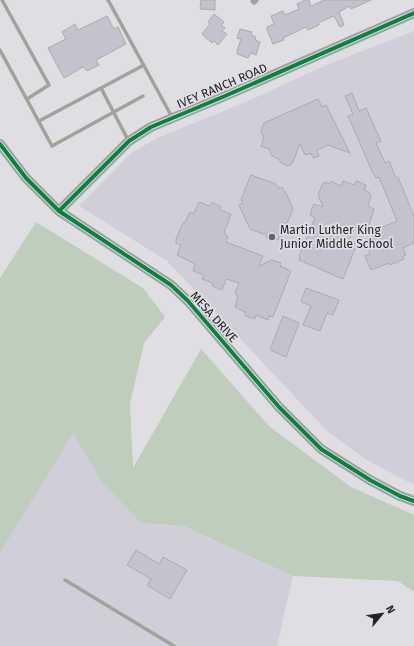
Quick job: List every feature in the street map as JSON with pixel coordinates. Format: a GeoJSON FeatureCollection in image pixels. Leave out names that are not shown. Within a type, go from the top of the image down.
{"type":"FeatureCollection","features":[{"type":"Feature","properties":{"kind":"main road","name":"IVEY RANCH ROAD"},"geometry":{"type":"LineString","coordinates":[[59,211],[129,141],[151,127],[233,93],[414,13]]}},
{"type":"Feature","properties":{"kind":"main road","name":"MESA DRIVE"},"geometry":{"type":"LineString","coordinates":[[0,144],[26,178],[59,211],[171,285],[188,301],[279,407],[320,449],[370,480],[414,502]]}},
{"type":"Feature","properties":{"kind":"lane"},"geometry":{"type":"LineString","coordinates":[[2,0],[49,85],[27,99]]}},
{"type":"Feature","properties":{"kind":"lane"},"geometry":{"type":"LineString","coordinates":[[108,0],[173,118]]}},
{"type":"Feature","properties":{"kind":"lane"},"geometry":{"type":"LineString","coordinates":[[0,50],[52,146],[143,96]]}},
{"type":"Feature","properties":{"kind":"lane"},"geometry":{"type":"LineString","coordinates":[[39,122],[144,65]]}},
{"type":"Feature","properties":{"kind":"lane"},"geometry":{"type":"LineString","coordinates":[[101,88],[129,141]]}},
{"type":"Feature","properties":{"kind":"lane"},"geometry":{"type":"LineString","coordinates":[[65,580],[174,646]]}},
{"type":"Feature","properties":{"kind":"shaded area","name":"Martin Luther King Junior Middle School"},"geometry":{"type":"Polygon","coordinates":[[[414,31],[414,484],[365,459],[327,431],[167,261],[79,206],[131,153],[157,138],[250,100],[326,65],[414,31]]]}},
{"type":"Feature","properties":{"kind":"shaded area"},"geometry":{"type":"Polygon","coordinates":[[[73,432],[103,484],[141,523],[182,526],[293,576],[277,646],[0,646],[0,553],[73,432]]]}},
{"type":"Feature","properties":{"kind":"green space"},"geometry":{"type":"Polygon","coordinates":[[[36,222],[143,288],[165,317],[144,343],[130,404],[133,468],[201,349],[270,427],[351,487],[414,515],[414,592],[398,581],[293,576],[183,526],[141,523],[103,484],[73,433],[0,553],[0,278],[36,222]]]}},
{"type":"Feature","properties":{"kind":"building"},"geometry":{"type":"Polygon","coordinates":[[[201,0],[215,0],[215,10],[200,9],[201,0]]]}},
{"type":"Feature","properties":{"kind":"building"},"geometry":{"type":"Polygon","coordinates":[[[305,0],[309,0],[311,6],[324,0],[371,0],[351,9],[350,6],[339,12],[344,25],[340,27],[334,16],[318,23],[319,25],[308,30],[306,27],[283,38],[284,40],[273,44],[267,30],[267,27],[274,24],[271,16],[283,11],[285,15],[299,9],[297,4],[305,0]]]}},
{"type":"Feature","properties":{"kind":"building"},"geometry":{"type":"Polygon","coordinates":[[[214,14],[224,22],[221,25],[225,28],[222,31],[227,34],[218,45],[214,41],[212,43],[202,34],[210,24],[208,22],[214,14]]]}},
{"type":"Feature","properties":{"kind":"building"},"geometry":{"type":"Polygon","coordinates":[[[107,16],[114,29],[118,27],[126,44],[96,60],[99,65],[87,71],[83,67],[64,78],[48,48],[66,39],[62,32],[75,24],[78,30],[107,16]]]}},
{"type":"Feature","properties":{"kind":"building"},"geometry":{"type":"Polygon","coordinates":[[[240,29],[252,32],[251,35],[256,37],[255,40],[260,42],[256,55],[251,53],[248,58],[237,54],[241,39],[237,38],[240,29]]]}},
{"type":"Feature","properties":{"kind":"building"},"geometry":{"type":"Polygon","coordinates":[[[352,93],[359,111],[366,108],[381,141],[376,143],[385,163],[389,161],[396,178],[398,177],[414,216],[414,243],[403,248],[406,255],[403,256],[404,259],[390,265],[389,263],[371,270],[365,256],[370,254],[369,251],[375,240],[371,232],[397,221],[379,177],[376,178],[372,171],[348,116],[353,114],[345,96],[352,93]]]}},
{"type":"Feature","properties":{"kind":"building"},"geometry":{"type":"Polygon","coordinates":[[[318,99],[322,107],[326,105],[350,153],[328,145],[317,150],[319,156],[313,158],[311,153],[305,155],[300,144],[292,164],[288,166],[281,163],[279,159],[272,156],[269,149],[261,146],[264,139],[261,131],[264,123],[318,99]]]}},
{"type":"Feature","properties":{"kind":"building"},"geometry":{"type":"Polygon","coordinates":[[[251,175],[276,184],[278,188],[282,187],[289,199],[293,209],[287,223],[284,224],[288,232],[283,233],[281,239],[279,237],[278,240],[272,238],[268,240],[265,233],[263,234],[250,229],[239,205],[243,203],[241,199],[251,175]]]}},
{"type":"Feature","properties":{"kind":"building"},"geometry":{"type":"Polygon","coordinates":[[[331,181],[341,186],[343,181],[354,185],[356,181],[366,185],[364,190],[369,192],[371,197],[368,206],[374,209],[367,231],[355,227],[349,240],[357,244],[343,279],[299,260],[299,256],[315,218],[310,215],[311,211],[314,204],[323,207],[318,195],[323,183],[324,184],[325,182],[330,184],[331,181]]]}},
{"type":"Feature","properties":{"kind":"building"},"geometry":{"type":"Polygon","coordinates":[[[199,202],[209,206],[212,202],[221,207],[220,210],[231,214],[224,233],[228,237],[226,242],[263,256],[259,266],[272,260],[281,263],[280,266],[291,271],[273,317],[269,316],[268,320],[256,315],[255,319],[245,316],[245,312],[235,307],[238,296],[235,294],[239,283],[226,279],[222,290],[212,286],[213,283],[202,279],[204,275],[193,271],[195,264],[177,255],[181,245],[176,243],[176,239],[190,212],[194,213],[199,202]]]}},
{"type":"Feature","properties":{"kind":"building"},"geometry":{"type":"Polygon","coordinates":[[[306,288],[339,300],[333,315],[327,313],[320,331],[303,325],[311,306],[301,302],[306,288]]]}},
{"type":"Feature","properties":{"kind":"building"},"geometry":{"type":"Polygon","coordinates":[[[283,316],[299,323],[286,357],[270,350],[283,316]]]}},
{"type":"Feature","properties":{"kind":"building"},"geometry":{"type":"Polygon","coordinates":[[[136,550],[159,564],[163,557],[187,570],[170,599],[147,585],[151,579],[127,565],[136,550]]]}},
{"type":"Feature","properties":{"kind":"cycle path"},"geometry":{"type":"LineString","coordinates":[[59,211],[129,141],[151,127],[414,13]]}},
{"type":"Feature","properties":{"kind":"cycle path"},"geometry":{"type":"LineString","coordinates":[[0,144],[26,178],[59,211],[171,285],[188,301],[279,407],[321,449],[370,480],[400,496],[414,501]]}},
{"type":"Feature","properties":{"kind":"place","name":"Martin Luther King Junior Middle School"},"geometry":{"type":"Point","coordinates":[272,237]}}]}
